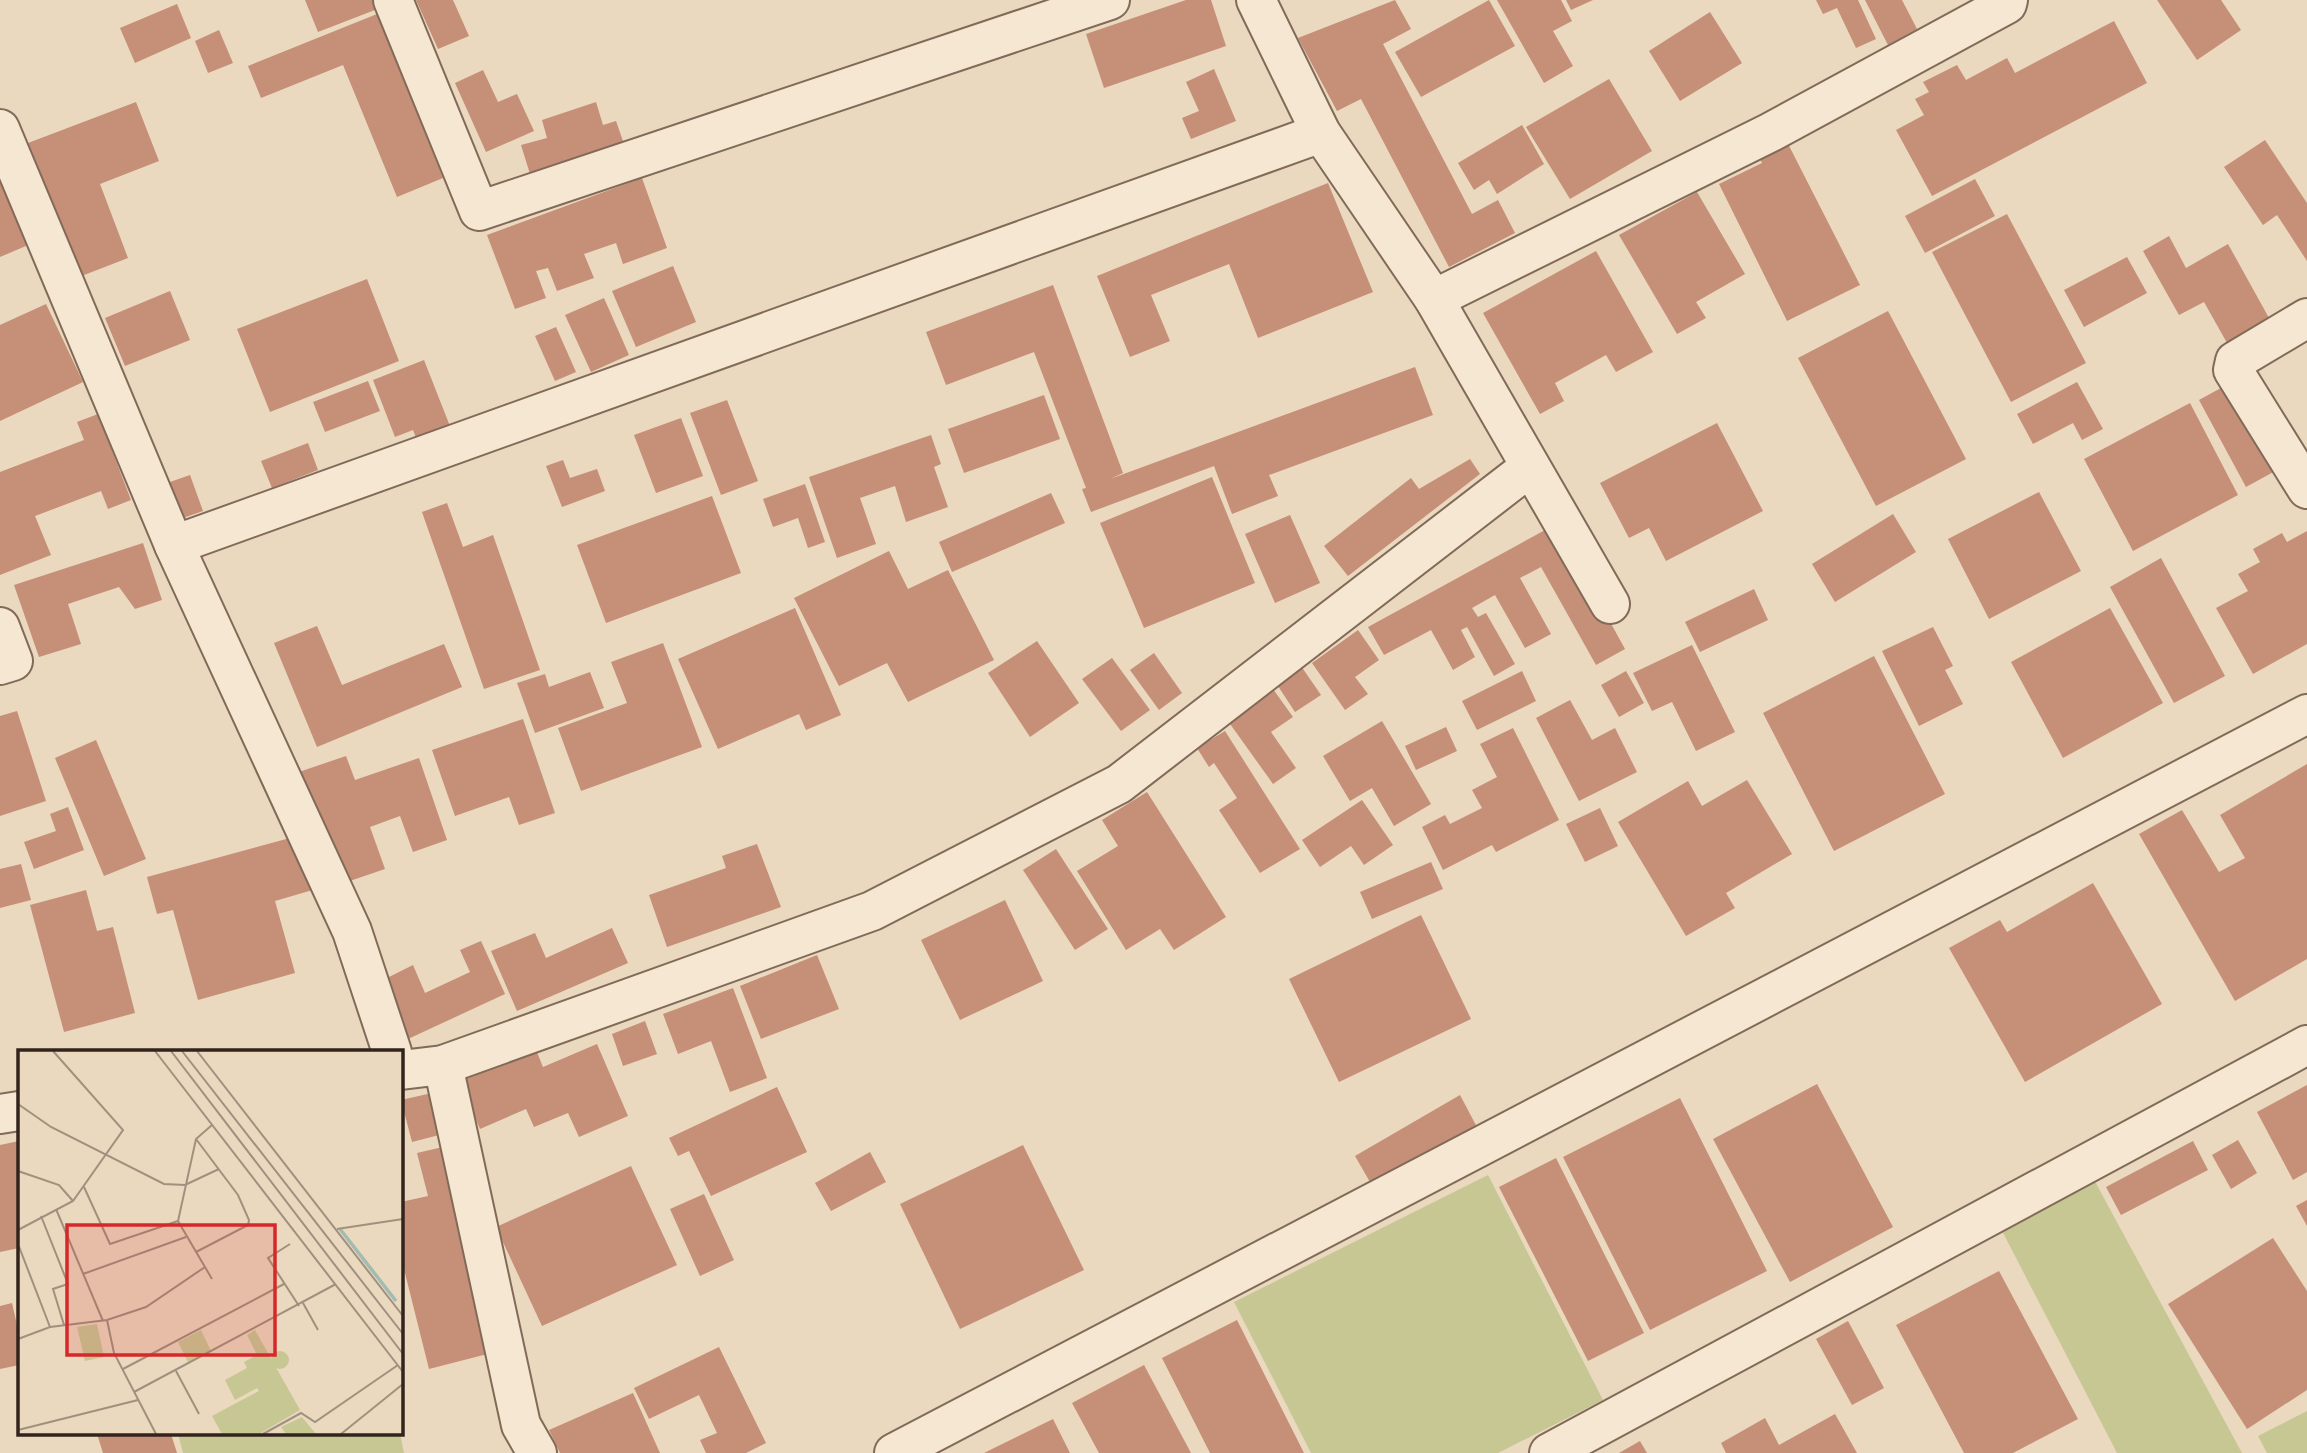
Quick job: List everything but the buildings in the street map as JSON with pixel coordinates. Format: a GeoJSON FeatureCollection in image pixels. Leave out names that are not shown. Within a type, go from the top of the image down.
{"type":"FeatureCollection","features":[{"type":"Feature","properties":{"kind":"street"},"geometry":{"type":"LineString","coordinates":[[393,0],[479,211],[1110,0]]}},
{"type":"Feature","properties":{"kind":"street"},"geometry":{"type":"LineString","coordinates":[[1256,0],[1321,133],[1434,299],[1610,604]]}},
{"type":"Feature","properties":{"kind":"street"},"geometry":{"type":"LineString","coordinates":[[1434,299],[1771,132],[2007,4],[2008,0]]}},
{"type":"Feature","properties":{"kind":"street"},"geometry":{"type":"LineString","coordinates":[[0,129],[174,545],[352,931],[391,1050]]}},
{"type":"Feature","properties":{"kind":"street"},"geometry":{"type":"LineString","coordinates":[[174,545],[1321,133]]}},
{"type":"Feature","properties":{"kind":"street"},"geometry":{"type":"LineString","coordinates":[[2307,318],[2235,361],[2233,370],[2307,489]]}},
{"type":"Feature","properties":{"kind":"street"},"geometry":{"type":"LineString","coordinates":[[402,1070],[443,1065],[872,911],[1119,784],[1530,467]]}},
{"type":"Feature","properties":{"kind":"street"},"geometry":{"type":"LineString","coordinates":[[0,627],[13,661],[0,666]]}},
{"type":"Feature","properties":{"kind":"street"},"geometry":{"type":"LineString","coordinates":[[894,1453],[2307,714]]}},
{"type":"Feature","properties":{"kind":"street"},"geometry":{"type":"LineString","coordinates":[[1549,1453],[2307,1045]]}},
{"type":"Feature","properties":{"kind":"street"},"geometry":{"type":"LineString","coordinates":[[443,1065],[521,1425],[537,1453]]}},
{"type":"Feature","properties":{"kind":"street"},"geometry":{"type":"LineString","coordinates":[[0,1114],[18,1111]]}},
{"type":"Feature","properties":{"kind":"green space"},"geometry":{"type":"Polygon","coordinates":[[[1488,1175],[1603,1400],[1498,1453],[1311,1453],[1234,1302],[1488,1175]]]}},
{"type":"Feature","properties":{"kind":"green space"},"geometry":{"type":"Polygon","coordinates":[[[2092,1176],[2242,1453],[2117,1453],[1999,1225],[2092,1176]]]}},
{"type":"Feature","properties":{"kind":"green space"},"geometry":{"type":"Polygon","coordinates":[[[2307,1411],[2307,1453],[2267,1453],[2258,1436],[2307,1411]]]}},
{"type":"Feature","properties":{"kind":"green space"},"geometry":{"type":"Polygon","coordinates":[[[179,1436],[400,1436],[404,1453],[183,1453],[179,1436]]]}}]}
